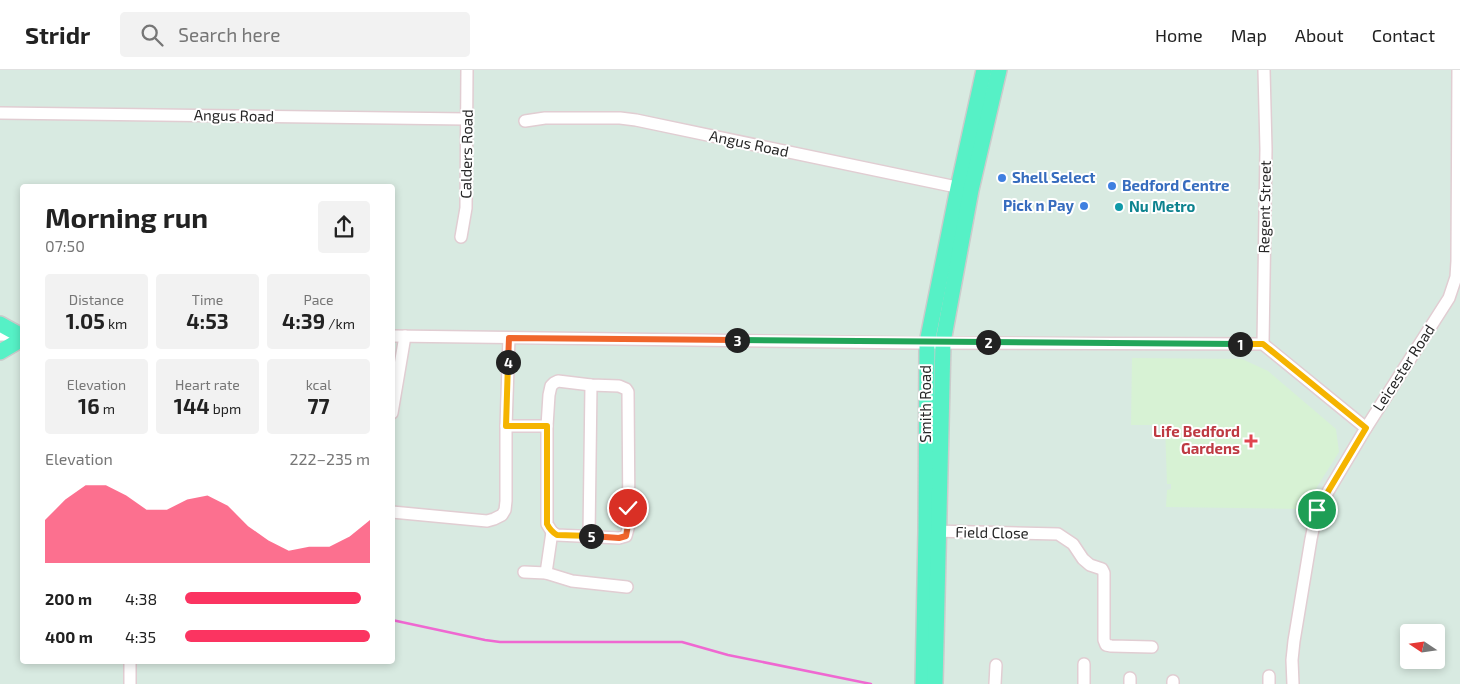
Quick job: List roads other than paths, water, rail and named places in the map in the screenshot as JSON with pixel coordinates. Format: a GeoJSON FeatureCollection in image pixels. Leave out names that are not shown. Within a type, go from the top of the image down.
{"type":"FeatureCollection","features":[{"type":"Feature","properties":{"kind":"main road","name":"Smith Road"},"geometry":{"type":"LineString","coordinates":[[923,684],[943,342],[964,189],[984,70]]}},
{"type":"Feature","properties":{"kind":"main road","name":"Smith Road"},"geometry":{"type":"LineString","coordinates":[[935,684],[933,532],[926,342],[964,189],[999,70]]}},
{"type":"Feature","properties":{"kind":"main road"},"geometry":{"type":"LineString","coordinates":[[0,324],[20,335]]}},
{"type":"Feature","properties":{"kind":"main road"},"geometry":{"type":"LineString","coordinates":[[0,352],[20,337]]}},
{"type":"Feature","properties":{"kind":"street","name":"Calders Road"},"geometry":{"type":"LineString","coordinates":[[461,237],[466,208],[468,70]]}},
{"type":"Feature","properties":{"kind":"street","name":"Regent Street"},"geometry":{"type":"LineString","coordinates":[[1263,344],[1266,149],[1264,70]]}},
{"type":"Feature","properties":{"kind":"street","name":"Leicester Road"},"geometry":{"type":"LineString","coordinates":[[1293,684],[1292,660],[1294,641],[1317,510],[1366,428],[1443,308],[1455,284],[1457,261],[1458,70]]}},
{"type":"Feature","properties":{"kind":"street","name":"Angus Road"},"geometry":{"type":"LineString","coordinates":[[0,113],[467,119]]}},
{"type":"Feature","properties":{"kind":"street","name":"Angus Road"},"geometry":{"type":"LineString","coordinates":[[525,121],[545,118],[620,118],[636,120],[964,189]]}},
{"type":"Feature","properties":{"kind":"street"},"geometry":{"type":"LineString","coordinates":[[0,336],[20,336]]}},
{"type":"Feature","properties":{"kind":"street"},"geometry":{"type":"LineString","coordinates":[[395,336],[1263,344],[1366,428]]}},
{"type":"Feature","properties":{"kind":"street"},"geometry":{"type":"LineString","coordinates":[[395,395],[405,336]]}},
{"type":"Feature","properties":{"kind":"street"},"geometry":{"type":"LineString","coordinates":[[395,512],[487,521],[499,517],[505,510],[509,338]]}},
{"type":"Feature","properties":{"kind":"street"},"geometry":{"type":"LineString","coordinates":[[564,381],[591,385],[624,387],[628,392],[628,525],[626,536],[624,537],[557,535],[552,532],[547,524],[549,390],[554,383],[564,381]]}},
{"type":"Feature","properties":{"kind":"street"},"geometry":{"type":"LineString","coordinates":[[589,536],[591,385]]}},
{"type":"Feature","properties":{"kind":"street"},"geometry":{"type":"LineString","coordinates":[[506,426],[547,426]]}},
{"type":"Feature","properties":{"kind":"street"},"geometry":{"type":"LineString","coordinates":[[546,573],[552,532]]}},
{"type":"Feature","properties":{"kind":"street","name":"Field Close"},"geometry":{"type":"LineString","coordinates":[[933,532],[1058,534],[1073,544],[1083,559],[1102,569],[1104,574],[1104,640],[1106,644],[1111,646],[1152,647]]}},
{"type":"Feature","properties":{"kind":"street"},"geometry":{"type":"LineString","coordinates":[[524,572],[546,573],[572,581],[627,587]]}},
{"type":"Feature","properties":{"kind":"street"},"geometry":{"type":"LineString","coordinates":[[130,664],[130,684]]}},
{"type":"Feature","properties":{"kind":"street"},"geometry":{"type":"LineString","coordinates":[[1084,664],[1084,684]]}},
{"type":"Feature","properties":{"kind":"street"},"geometry":{"type":"LineString","coordinates":[[996,665],[996,684]]}},
{"type":"Feature","properties":{"kind":"waterway"},"geometry":{"type":"LineString","coordinates":[[395,621],[500,642],[682,642],[728,655],[871,684]]}},
{"type":"Feature","properties":{"kind":"place","name":"Shell Select"},"geometry":{"type":"Point","coordinates":[1002,178]}},
{"type":"Feature","properties":{"kind":"place","name":"Bedford Centre"},"geometry":{"type":"Point","coordinates":[1112,186]}},
{"type":"Feature","properties":{"kind":"place","name":"Pick n Pay"},"geometry":{"type":"Point","coordinates":[1084,206]}},
{"type":"Feature","properties":{"kind":"place","name":"Nu Metro"},"geometry":{"type":"Point","coordinates":[1119,207]}},
{"type":"Feature","properties":{"kind":"place","name":"Life Bedford Gardens"},"geometry":{"type":"Point","coordinates":[1251,441]}}]}
